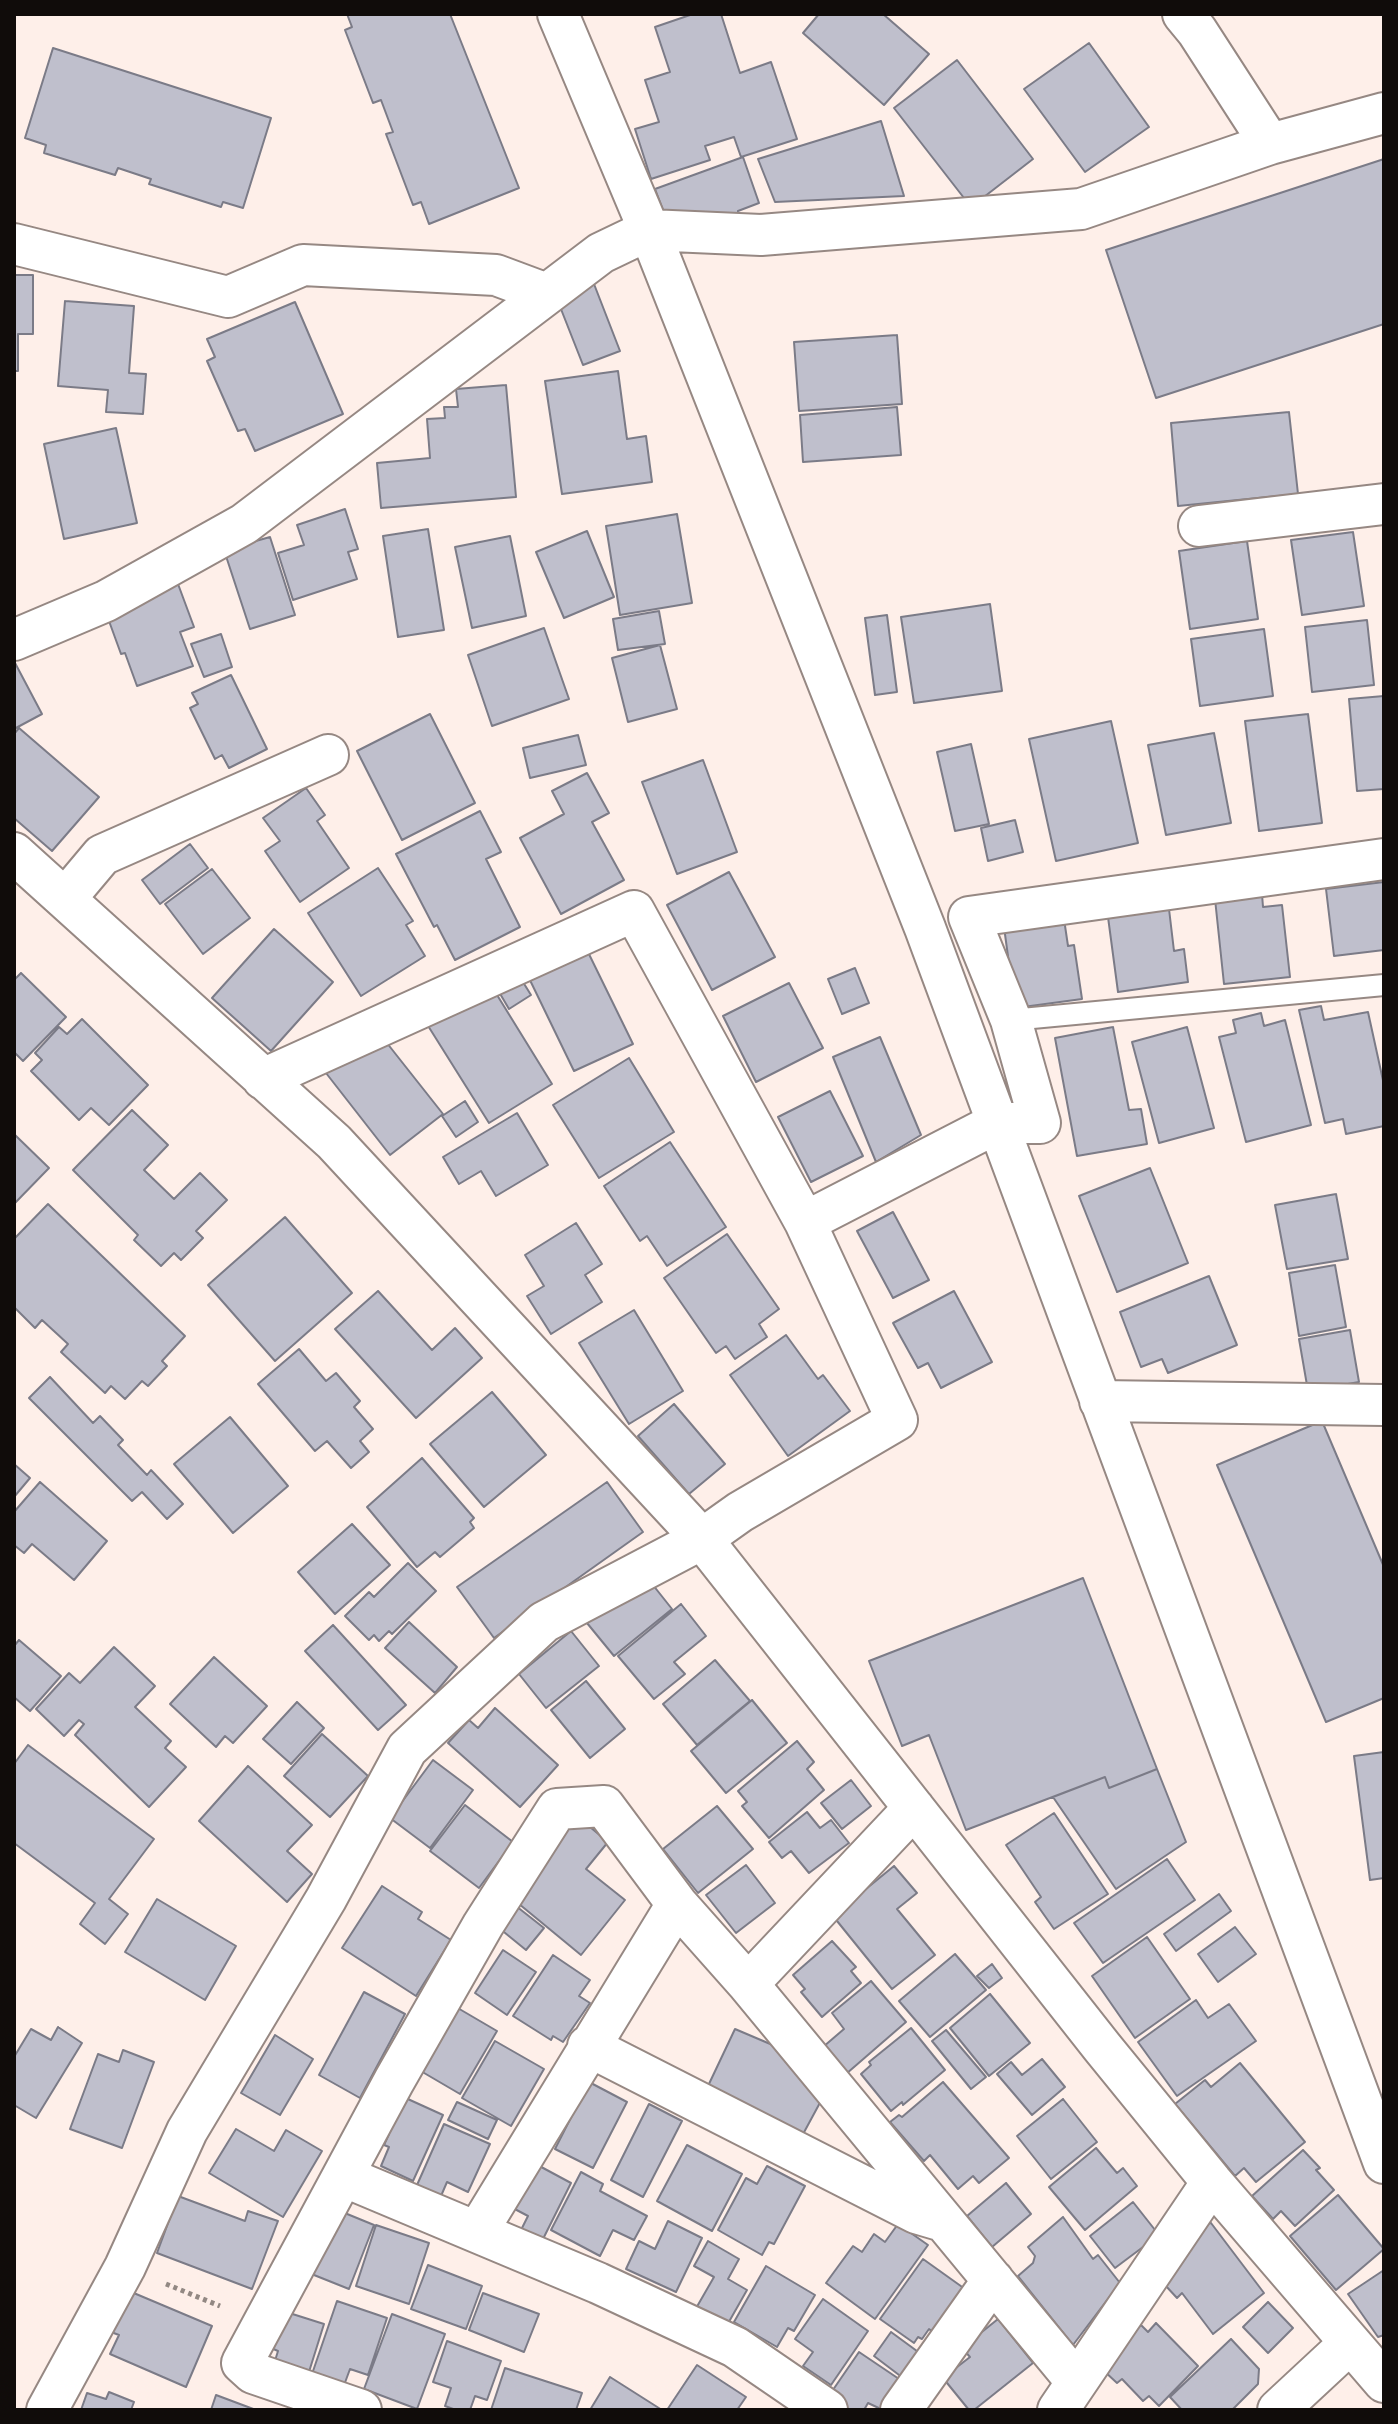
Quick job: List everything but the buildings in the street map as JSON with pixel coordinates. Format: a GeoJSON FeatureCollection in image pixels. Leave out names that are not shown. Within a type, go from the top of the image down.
{"type":"FeatureCollection","features":[{"type":"Feature","properties":{"kind":"street"},"geometry":{"type":"LineString","coordinates":[[558,14],[649,230],[913,899],[1384,2163]]}},
{"type":"Feature","properties":{"kind":"street"},"geometry":{"type":"LineString","coordinates":[[1183,14],[1270,144]]}},
{"type":"Feature","properties":{"kind":"street"},"geometry":{"type":"LineString","coordinates":[[14,640],[106,601],[244,524],[601,253],[649,230],[761,235],[1081,209],[1270,144],[1384,113]]}},
{"type":"Feature","properties":{"kind":"street"},"geometry":{"type":"LineString","coordinates":[[14,244],[228,297],[303,265],[496,275],[547,294]]}},
{"type":"Feature","properties":{"kind":"street"},"geometry":{"type":"LineString","coordinates":[[1199,526],[1384,504]]}},
{"type":"Feature","properties":{"kind":"street"},"geometry":{"type":"LineString","coordinates":[[65,899],[102,855],[328,755]]}},
{"type":"Feature","properties":{"kind":"street"},"geometry":{"type":"LineString","coordinates":[[14,853],[334,1142],[702,1539],[1212,2182],[1384,2382]]}},
{"type":"Feature","properties":{"kind":"street"},"geometry":{"type":"LineString","coordinates":[[805,1222],[997,1123],[1040,1123],[1011,1020],[969,917],[1384,859]]}},
{"type":"Feature","properties":{"kind":"street"},"geometry":{"type":"LineString","coordinates":[[47,2410],[125,2267],[187,2131],[326,1899],[407,1749],[544,1622],[702,1539],[740,1512],[897,1420],[805,1222],[634,911],[263,1079]]}},
{"type":"Feature","properties":{"kind":"street"},"geometry":{"type":"LineString","coordinates":[[1100,1401],[1384,1405]]}},
{"type":"Feature","properties":{"kind":"street"},"geometry":{"type":"LineString","coordinates":[[361,2410],[253,2373],[242,2363],[483,1925],[557,1809],[604,1806],[677,1904],[748,1984],[993,2280],[1067,2396],[1212,2182]]}},
{"type":"Feature","properties":{"kind":"street"},"geometry":{"type":"LineString","coordinates":[[748,1984],[914,1808]]}},
{"type":"Feature","properties":{"kind":"street"},"geometry":{"type":"LineString","coordinates":[[477,2232],[677,1904]]}},
{"type":"Feature","properties":{"kind":"street"},"geometry":{"type":"LineString","coordinates":[[588,2046],[916,2213],[945,2221]]}},
{"type":"Feature","properties":{"kind":"street"},"geometry":{"type":"LineString","coordinates":[[343,2176],[598,2283],[735,2347],[827,2410]]}},
{"type":"Feature","properties":{"kind":"street"},"geometry":{"type":"LineString","coordinates":[[901,2410],[993,2280]]}},
{"type":"Feature","properties":{"kind":"street"},"geometry":{"type":"LineString","coordinates":[[1278,2410],[1349,2344]]}},
{"type":"Feature","properties":{"kind":"lane"},"geometry":{"type":"LineString","coordinates":[[1011,1020],[1384,985]]}},
{"type":"Feature","properties":{"kind":"path"},"geometry":{"type":"LineString","coordinates":[[125,2267],[263,2324]]}}]}
